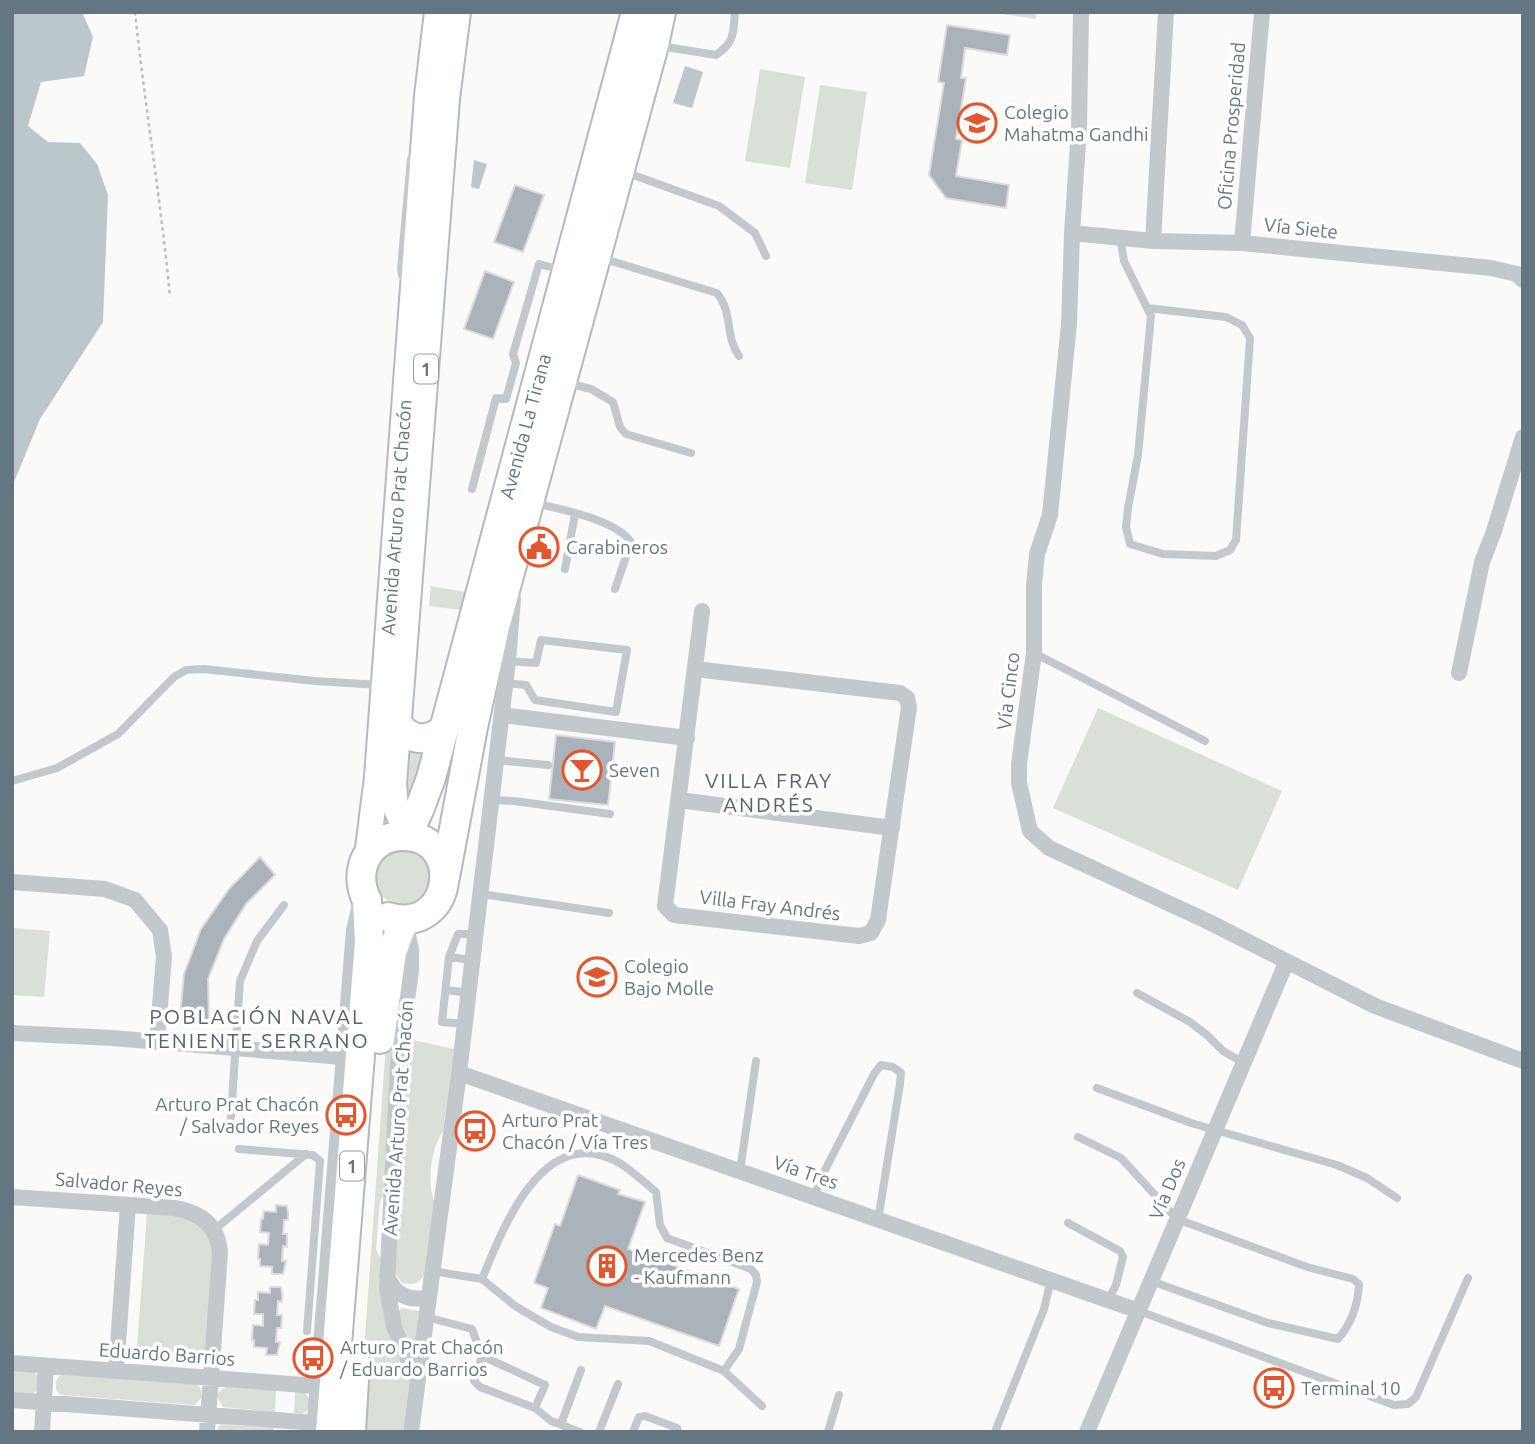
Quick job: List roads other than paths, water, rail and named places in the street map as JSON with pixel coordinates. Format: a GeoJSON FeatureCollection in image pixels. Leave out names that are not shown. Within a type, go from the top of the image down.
{"type":"FeatureCollection","features":[{"type":"Feature","properties":{"kind":"highway","name":"Avenida La Tirana"},"geometry":{"type":"LineString","coordinates":[[407,836],[425,797],[636,12]]}},
{"type":"Feature","properties":{"kind":"highway","name":"Avenida La Tirana"},"geometry":{"type":"LineString","coordinates":[[446,877],[483,677],[661,12]]}},
{"type":"Feature","properties":{"kind":"highway"},"geometry":{"type":"LineString","coordinates":[[399,726],[408,735],[419,739],[432,737],[443,730]]}},
{"type":"Feature","properties":{"kind":"highway"},"geometry":{"type":"LineString","coordinates":[[366,898],[383,915],[404,920],[416,918],[432,909],[442,894],[446,877],[437,852],[426,842],[407,836],[384,840],[367,856]]}},
{"type":"Feature","properties":{"kind":"highway","name":"Avenida Arturo Prat Chacón"},"geometry":{"type":"LineString","coordinates":[[320,1429],[367,970],[369,915],[361,872],[367,856]]}},
{"type":"Feature","properties":{"kind":"highway","name":"Avenida Arturo Prat Chacón"},"geometry":{"type":"LineString","coordinates":[[351,1432],[380,1041],[392,952],[404,920]]}},
{"type":"Feature","properties":{"kind":"main road","name":"Avenida Arturo Prat Chacón"},"geometry":{"type":"LineString","coordinates":[[367,856],[377,777],[425,128],[437,12]]}},
{"type":"Feature","properties":{"kind":"main road","name":"Avenida Arturo Prat Chacón"},"geometry":{"type":"LineString","coordinates":[[407,836],[400,822],[395,796],[399,726],[447,99],[458,12]]}},
{"type":"Feature","properties":{"kind":"street","name":"Vía Cinco"},"geometry":{"type":"LineString","coordinates":[[1081,12],[1079,128],[1069,324],[1050,515],[1037,554],[1034,653],[1019,774],[1030,831],[1049,849],[1207,921],[1374,1006],[1523,1061]]}},
{"type":"Feature","properties":{"kind":"street"},"geometry":{"type":"LineString","coordinates":[[1153,241],[1166,12]]}},
{"type":"Feature","properties":{"kind":"street","name":"Oficina Prosperidad"},"geometry":{"type":"LineString","coordinates":[[1242,243],[1262,12]]}},
{"type":"Feature","properties":{"kind":"street","name":"Vía Siete"},"geometry":{"type":"LineString","coordinates":[[1072,233],[1153,241],[1242,243],[1491,268],[1517,274],[1523,280]]}},
{"type":"Feature","properties":{"kind":"street"},"geometry":{"type":"LineString","coordinates":[[1459,673],[1482,562],[1523,437]]}},
{"type":"Feature","properties":{"kind":"street","name":"Avenida La Tirana"},"geometry":{"type":"LineString","coordinates":[[459,1073],[508,662],[517,544]]}},
{"type":"Feature","properties":{"kind":"street","name":"Villa Fray Andrés"},"geometry":{"type":"LineString","coordinates":[[695,669],[904,695],[909,707],[892,828],[877,925],[867,935],[674,915],[668,910],[665,902],[702,611]]}},
{"type":"Feature","properties":{"kind":"street"},"geometry":{"type":"LineString","coordinates":[[502,715],[687,738]]}},
{"type":"Feature","properties":{"kind":"street"},"geometry":{"type":"LineString","coordinates":[[679,800],[892,828]]}},
{"type":"Feature","properties":{"kind":"street"},"geometry":{"type":"LineString","coordinates":[[12,882],[105,889],[135,900],[160,930],[164,957],[157,1042]]}},
{"type":"Feature","properties":{"kind":"street","name":"Avenida Arturo Prat Chacón"},"geometry":{"type":"LineString","coordinates":[[320,1429],[318,1386],[343,1057],[355,923],[358,908],[366,898]]}},
{"type":"Feature","properties":{"kind":"street","name":"Avenida Arturo Prat Chacón"},"geometry":{"type":"LineString","coordinates":[[404,920],[411,949],[411,971],[400,1044],[387,1276],[394,1327],[418,1382]]}},
{"type":"Feature","properties":{"kind":"street","name":"Vía Dos"},"geometry":{"type":"LineString","coordinates":[[1087,1432],[1286,963]]}},
{"type":"Feature","properties":{"kind":"street"},"geometry":{"type":"LineString","coordinates":[[12,1033],[343,1057]]}},
{"type":"Feature","properties":{"kind":"street"},"geometry":{"type":"LineString","coordinates":[[411,1432],[459,1073]]}},
{"type":"Feature","properties":{"kind":"street","name":"Vía Tres"},"geometry":{"type":"LineString","coordinates":[[459,1073],[1139,1311]]}},
{"type":"Feature","properties":{"kind":"street","name":"Salvador Reyes"},"geometry":{"type":"LineString","coordinates":[[12,1197],[184,1209],[201,1216],[214,1230]]}},
{"type":"Feature","properties":{"kind":"street"},"geometry":{"type":"LineString","coordinates":[[116,1371],[128,1205]]}},
{"type":"Feature","properties":{"kind":"street"},"geometry":{"type":"LineString","coordinates":[[207,1432],[220,1252],[214,1230]]}},
{"type":"Feature","properties":{"kind":"street"},"geometry":{"type":"LineString","coordinates":[[387,1276],[394,1290],[408,1298],[429,1297]]}},
{"type":"Feature","properties":{"kind":"street","name":"Eduardo Barrios"},"geometry":{"type":"LineString","coordinates":[[12,1363],[318,1386]]}},
{"type":"Feature","properties":{"kind":"street"},"geometry":{"type":"LineString","coordinates":[[42,1432],[46,1366]]}},
{"type":"Feature","properties":{"kind":"street"},"geometry":{"type":"LineString","coordinates":[[12,1400],[208,1415],[320,1429]]}},
{"type":"Feature","properties":{"kind":"lane"},"geometry":{"type":"LineString","coordinates":[[654,45],[716,55],[729,46],[733,36],[735,12]]}},
{"type":"Feature","properties":{"kind":"lane"},"geometry":{"type":"LineString","coordinates":[[618,170],[719,206],[755,233],[766,256]]}},
{"type":"Feature","properties":{"kind":"lane"},"geometry":{"type":"LineString","coordinates":[[1120,237],[1124,261],[1147,308],[1151,316],[1139,441],[1126,527],[1130,544],[1163,554],[1216,555],[1230,550],[1236,540],[1250,338],[1242,325],[1226,317],[1147,308]]}},
{"type":"Feature","properties":{"kind":"lane"},"geometry":{"type":"LineString","coordinates":[[595,256],[717,293],[728,313],[731,345],[739,356]]}},
{"type":"Feature","properties":{"kind":"lane"},"geometry":{"type":"LineString","coordinates":[[472,489],[496,398],[506,399],[516,363],[513,354],[539,264],[566,272]]}},
{"type":"Feature","properties":{"kind":"lane"},"geometry":{"type":"LineString","coordinates":[[561,382],[591,389],[613,402],[620,427],[626,434],[691,453]]}},
{"type":"Feature","properties":{"kind":"lane"},"geometry":{"type":"LineString","coordinates":[[529,501],[600,521],[626,534],[631,542],[615,589]]}},
{"type":"Feature","properties":{"kind":"lane"},"geometry":{"type":"LineString","coordinates":[[565,569],[575,514]]}},
{"type":"Feature","properties":{"kind":"lane"},"geometry":{"type":"LineString","coordinates":[[505,683],[526,685],[536,699],[616,712],[627,650],[541,640],[536,663],[508,662]]}},
{"type":"Feature","properties":{"kind":"lane"},"geometry":{"type":"LineString","coordinates":[[1034,653],[1205,741]]}},
{"type":"Feature","properties":{"kind":"lane"},"geometry":{"type":"LineString","coordinates":[[12,781],[57,768],[118,734],[174,677],[186,670],[204,669],[383,685]]}},
{"type":"Feature","properties":{"kind":"lane"},"geometry":{"type":"LineString","coordinates":[[496,760],[548,765]]}},
{"type":"Feature","properties":{"kind":"lane"},"geometry":{"type":"LineString","coordinates":[[492,800],[610,814]]}},
{"type":"Feature","properties":{"kind":"lane"},"geometry":{"type":"LineString","coordinates":[[481,894],[609,913]]}},
{"type":"Feature","properties":{"kind":"lane"},"geometry":{"type":"LineString","coordinates":[[231,1117],[240,981],[257,941],[284,905]]}},
{"type":"Feature","properties":{"kind":"lane"},"geometry":{"type":"LineString","coordinates":[[465,1024],[442,1022],[449,957],[458,934],[476,934]]}},
{"type":"Feature","properties":{"kind":"lane"},"geometry":{"type":"LineString","coordinates":[[449,957],[472,960]]}},
{"type":"Feature","properties":{"kind":"lane"},"geometry":{"type":"LineString","coordinates":[[446,990],[468,993]]}},
{"type":"Feature","properties":{"kind":"lane"},"geometry":{"type":"LineString","coordinates":[[1137,993],[1190,1022],[1223,1052],[1244,1063]]}},
{"type":"Feature","properties":{"kind":"lane"},"geometry":{"type":"LineString","coordinates":[[740,1171],[756,1061]]}},
{"type":"Feature","properties":{"kind":"lane"},"geometry":{"type":"LineString","coordinates":[[814,1197],[874,1074],[881,1065],[893,1067],[901,1073],[878,1220]]}},
{"type":"Feature","properties":{"kind":"lane"},"geometry":{"type":"LineString","coordinates":[[1097,1088],[1191,1123],[1216,1128],[1238,1137],[1337,1165],[1367,1178],[1397,1198]]}},
{"type":"Feature","properties":{"kind":"lane"},"geometry":{"type":"LineString","coordinates":[[1078,1137],[1121,1158],[1177,1219],[1307,1267],[1353,1279],[1359,1284],[1358,1299],[1345,1331],[1338,1339],[1268,1323],[1151,1281]]}},
{"type":"Feature","properties":{"kind":"lane"},"geometry":{"type":"LineString","coordinates":[[239,1149],[306,1154],[318,1157],[320,1161],[307,1331]]}},
{"type":"Feature","properties":{"kind":"lane"},"geometry":{"type":"LineString","coordinates":[[482,1279],[498,1240],[526,1188],[548,1167],[577,1153],[603,1156],[629,1170],[656,1192],[660,1226],[667,1238],[751,1269],[756,1275],[757,1282],[739,1349],[724,1371]]}},
{"type":"Feature","properties":{"kind":"lane"},"geometry":{"type":"LineString","coordinates":[[214,1230],[306,1154]]}},
{"type":"Feature","properties":{"kind":"lane"},"geometry":{"type":"LineString","coordinates":[[1068,1223],[1120,1251],[1123,1257],[1116,1285],[1108,1300]]}},
{"type":"Feature","properties":{"kind":"lane"},"geometry":{"type":"LineString","coordinates":[[432,1272],[482,1279],[515,1306],[569,1334],[578,1337],[649,1341],[724,1371],[762,1406]]}},
{"type":"Feature","properties":{"kind":"lane"},"geometry":{"type":"LineString","coordinates":[[1139,1311],[1394,1405],[1408,1404],[1416,1397],[1468,1278]]}},
{"type":"Feature","properties":{"kind":"lane"},"geometry":{"type":"LineString","coordinates":[[995,1432],[1044,1309],[1051,1280]]}},
{"type":"Feature","properties":{"kind":"lane"},"geometry":{"type":"LineString","coordinates":[[426,1317],[472,1329],[482,1356],[474,1381],[480,1387],[535,1408],[551,1420],[580,1432]]}},
{"type":"Feature","properties":{"kind":"lane"},"geometry":{"type":"LineString","coordinates":[[482,1356],[545,1385],[535,1408]]}},
{"type":"Feature","properties":{"kind":"lane"},"geometry":{"type":"LineString","coordinates":[[561,1424],[581,1370]]}},
{"type":"Feature","properties":{"kind":"lane"},"geometry":{"type":"LineString","coordinates":[[600,1432],[618,1384]]}},
{"type":"Feature","properties":{"kind":"lane"},"geometry":{"type":"LineString","coordinates":[[828,1432],[839,1395]]}},
{"type":"Feature","properties":{"kind":"lane"},"geometry":{"type":"LineString","coordinates":[[633,1432],[639,1417],[645,1416],[677,1428],[678,1432]]}},
{"type":"Feature","properties":{"kind":"place","name":"Colegio Mahatma Gandhi"},"geometry":{"type":"Point","coordinates":[977,123]}},
{"type":"Feature","properties":{"kind":"place","name":"Carabineros"},"geometry":{"type":"Point","coordinates":[539,547]}},
{"type":"Feature","properties":{"kind":"place","name":"Seven"},"geometry":{"type":"Point","coordinates":[582,770]}},
{"type":"Feature","properties":{"kind":"place","name":"Colegio Bajo Molle"},"geometry":{"type":"Point","coordinates":[597,977]}},
{"type":"Feature","properties":{"kind":"place","name":"Arturo Prat Chacón / Salvador Reyes"},"geometry":{"type":"Point","coordinates":[346,1115]}},
{"type":"Feature","properties":{"kind":"place","name":"Arturo Prat Chacón / Vía Tres"},"geometry":{"type":"Point","coordinates":[475,1131]}},
{"type":"Feature","properties":{"kind":"place","name":"Mercedes Benz - Kaufmann"},"geometry":{"type":"Point","coordinates":[607,1266]}},
{"type":"Feature","properties":{"kind":"place","name":"Arturo Prat Chacón / Eduardo Barrios"},"geometry":{"type":"Point","coordinates":[313,1358]}},
{"type":"Feature","properties":{"kind":"place","name":"Terminal 10"},"geometry":{"type":"Point","coordinates":[1274,1388]}},
{"type":"Feature","properties":{"kind":"district","name":"VILLA FRAY ANDRÉS"},"geometry":{"type":"Point","coordinates":[769,792]}},
{"type":"Feature","properties":{"kind":"district","name":"POBLACIÓN NAVAL TENIENTE SERRANO"},"geometry":{"type":"Point","coordinates":[257,1028]}}]}
